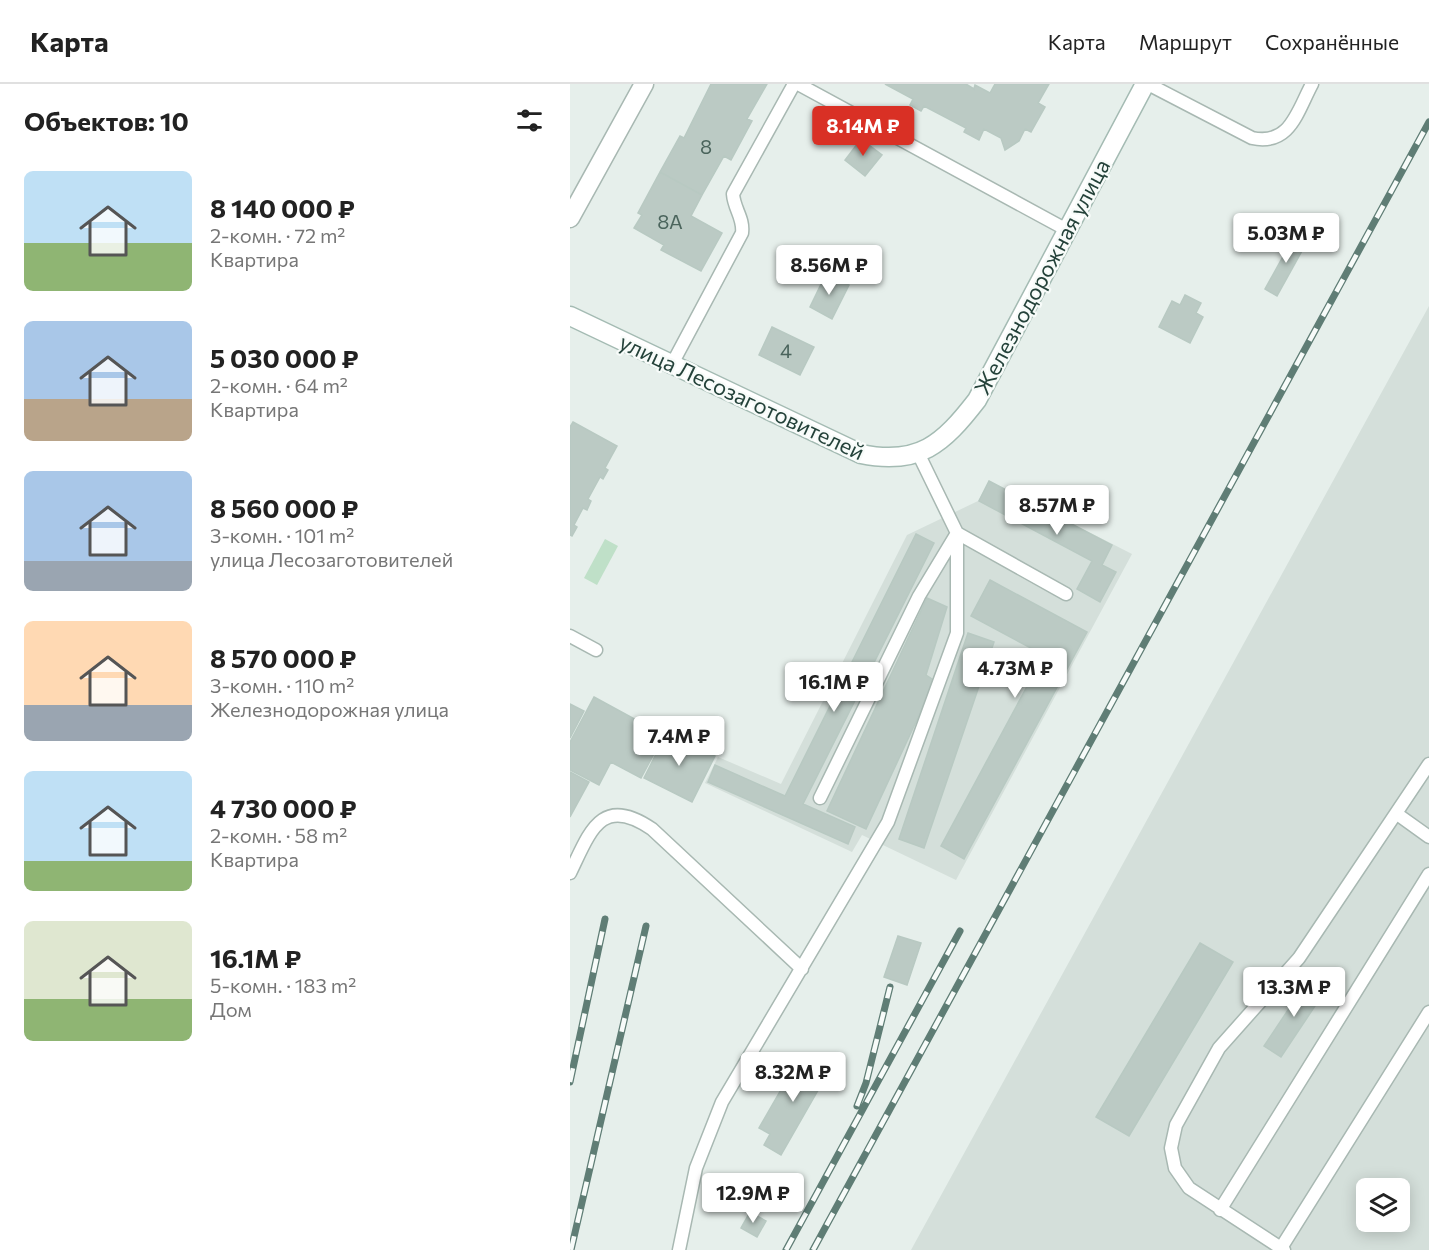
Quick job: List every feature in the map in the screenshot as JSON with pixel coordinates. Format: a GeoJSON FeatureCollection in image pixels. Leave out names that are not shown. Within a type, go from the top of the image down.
{"type":"FeatureCollection","features":[{"type":"Feature","properties":{"kind":"main road"},"geometry":{"type":"LineString","coordinates":[[570,218],[644,84]]}},
{"type":"Feature","properties":{"kind":"main road","name":"Железнодорожная улица"},"geometry":{"type":"LineString","coordinates":[[918,453],[940,441],[959,423],[977,400],[1147,84]]}},
{"type":"Feature","properties":{"kind":"main road","name":"улица Лесозаготовителей"},"geometry":{"type":"LineString","coordinates":[[570,316],[671,366],[861,454],[899,459],[918,453]]}},
{"type":"Feature","properties":{"kind":"lane"},"geometry":{"type":"LineString","coordinates":[[671,366],[742,233],[744,222],[734,203],[733,194],[796,84],[1067,230]]}},
{"type":"Feature","properties":{"kind":"lane"},"geometry":{"type":"LineString","coordinates":[[1147,84],[1252,138],[1265,141],[1280,137],[1290,126],[1312,84]]}},
{"type":"Feature","properties":{"kind":"lane"},"geometry":{"type":"LineString","coordinates":[[679,1250],[696,1168],[728,1088],[802,969],[888,822],[957,633],[957,533],[918,453]]}},
{"type":"Feature","properties":{"kind":"lane"},"geometry":{"type":"LineString","coordinates":[[957,533],[1066,594]]}},
{"type":"Feature","properties":{"kind":"lane"},"geometry":{"type":"LineString","coordinates":[[820,798],[919,596],[957,533]]}},
{"type":"Feature","properties":{"kind":"lane"},"geometry":{"type":"LineString","coordinates":[[570,636],[596,650]]}},
{"type":"Feature","properties":{"kind":"lane"},"geometry":{"type":"LineString","coordinates":[[1429,764],[1299,958],[1219,1048],[1176,1125],[1171,1148],[1175,1168],[1189,1188],[1283,1249],[1429,1012]]}},
{"type":"Feature","properties":{"kind":"lane"},"geometry":{"type":"LineString","coordinates":[[570,873],[591,830],[602,818],[619,814],[635,817],[652,829],[802,969]]}},
{"type":"Feature","properties":{"kind":"lane"},"geometry":{"type":"LineString","coordinates":[[1397,814],[1429,837]]}},
{"type":"Feature","properties":{"kind":"lane"},"geometry":{"type":"LineString","coordinates":[[1220,1210],[1429,874]]}},
{"type":"Feature","properties":{"kind":"shaded area"},"geometry":{"type":"Polygon","coordinates":[[[1429,306],[1429,1250],[911,1250],[1429,306]]]}},
{"type":"Feature","properties":{"kind":"shaded area"},"geometry":{"type":"Polygon","coordinates":[[[989,481],[1132,554],[956,880],[862,835],[852,852],[705,783],[718,757],[781,784],[907,535],[978,501],[989,481]]]}},
{"type":"Feature","properties":{"kind":"green space"},"geometry":{"type":"Polygon","coordinates":[[[605,539],[618,546],[597,585],[584,578],[605,539]]]}},
{"type":"Feature","properties":{"kind":"building"},"geometry":{"type":"Polygon","coordinates":[[[711,84],[767,84],[747,119],[752,121],[731,160],[724,156],[702,195],[660,172],[680,136],[684,138],[711,84]]]}},
{"type":"Feature","properties":{"kind":"building"},"geometry":{"type":"Polygon","coordinates":[[[885,84],[966,84],[974,89],[975,85],[990,93],[995,84],[1049,84],[1038,103],[1045,107],[1031,132],[1025,129],[1019,141],[1005,150],[1001,138],[984,129],[979,140],[964,132],[966,128],[924,106],[921,111],[910,105],[913,99],[885,84]]]}},
{"type":"Feature","properties":{"kind":"building"},"geometry":{"type":"Polygon","coordinates":[[[861,139],[882,155],[865,176],[845,160],[861,139]]]}},
{"type":"Feature","properties":{"kind":"building"},"geometry":{"type":"Polygon","coordinates":[[[660,172],[702,195],[691,216],[722,233],[701,271],[661,250],[664,245],[634,228],[642,215],[638,213],[660,172]]]}},
{"type":"Feature","properties":{"kind":"building"},"geometry":{"type":"Polygon","coordinates":[[[1296,233],[1308,240],[1277,296],[1265,289],[1296,233]]]}},
{"type":"Feature","properties":{"kind":"building"},"geometry":{"type":"Polygon","coordinates":[[[826,274],[849,285],[832,319],[810,307],[826,274]]]}},
{"type":"Feature","properties":{"kind":"building"},"geometry":{"type":"Polygon","coordinates":[[[1185,295],[1201,303],[1196,313],[1203,317],[1190,343],[1159,327],[1172,301],[1180,305],[1185,295]]]}},
{"type":"Feature","properties":{"kind":"building"},"geometry":{"type":"Polygon","coordinates":[[[772,327],[814,347],[800,375],[759,355],[772,327]]]}},
{"type":"Feature","properties":{"kind":"building"},"geometry":{"type":"Polygon","coordinates":[[[573,422],[617,446],[605,468],[608,470],[603,479],[600,477],[588,499],[591,501],[587,510],[583,508],[574,525],[577,527],[572,536],[570,535],[570,427],[573,422]]]}},
{"type":"Feature","properties":{"kind":"building"},"geometry":{"type":"Polygon","coordinates":[[[989,481],[1112,545],[1102,565],[1116,572],[1100,602],[1077,589],[1092,561],[979,501],[989,481]]]}},
{"type":"Feature","properties":{"kind":"building"},"geometry":{"type":"Polygon","coordinates":[[[916,534],[934,543],[803,804],[855,827],[848,844],[708,782],[715,765],[785,796],[916,534]]]}},
{"type":"Feature","properties":{"kind":"building"},"geometry":{"type":"Polygon","coordinates":[[[990,580],[1087,632],[964,859],[941,846],[1044,655],[971,616],[990,580]]]}},
{"type":"Feature","properties":{"kind":"building"},"geometry":{"type":"Polygon","coordinates":[[[927,598],[947,607],[926,675],[935,681],[866,829],[827,811],[927,598]]]}},
{"type":"Feature","properties":{"kind":"building"},"geometry":{"type":"Polygon","coordinates":[[[968,633],[994,642],[924,848],[899,839],[968,633]]]}},
{"type":"Feature","properties":{"kind":"building"},"geometry":{"type":"Polygon","coordinates":[[[594,697],[664,735],[641,778],[611,762],[599,785],[570,770],[570,742],[594,697]]]}},
{"type":"Feature","properties":{"kind":"building"},"geometry":{"type":"Polygon","coordinates":[[[570,704],[584,711],[570,738],[570,704]]]}},
{"type":"Feature","properties":{"kind":"building"},"geometry":{"type":"Polygon","coordinates":[[[667,732],[715,756],[692,802],[644,778],[667,732]]]}},
{"type":"Feature","properties":{"kind":"building"},"geometry":{"type":"Polygon","coordinates":[[[570,772],[589,782],[570,817],[570,772]]]}},
{"type":"Feature","properties":{"kind":"building"},"geometry":{"type":"Polygon","coordinates":[[[898,936],[921,943],[907,985],[884,977],[898,936]]]}},
{"type":"Feature","properties":{"kind":"building"},"geometry":{"type":"Polygon","coordinates":[[[1200,943],[1233,962],[1129,1136],[1096,1117],[1200,943]]]}},
{"type":"Feature","properties":{"kind":"building"},"geometry":{"type":"Polygon","coordinates":[[[1308,980],[1325,991],[1281,1057],[1264,1046],[1308,980]]]}},
{"type":"Feature","properties":{"kind":"building"},"geometry":{"type":"Polygon","coordinates":[[[801,1055],[829,1071],[781,1155],[764,1145],[770,1134],[759,1128],[801,1055]]]}},
{"type":"Feature","properties":{"kind":"building"},"geometry":{"type":"Polygon","coordinates":[[[750,1212],[766,1221],[757,1237],[741,1228],[750,1212]]]}},
{"type":"Feature","properties":{"kind":"railway"},"geometry":{"type":"LineString","coordinates":[[813,1250],[1429,122]]}},
{"type":"Feature","properties":{"kind":"railway"},"geometry":{"type":"LineString","coordinates":[[570,1082],[605,919]]}},
{"type":"Feature","properties":{"kind":"railway"},"geometry":{"type":"LineString","coordinates":[[571,1250],[646,926]]}},
{"type":"Feature","properties":{"kind":"railway"},"geometry":{"type":"LineString","coordinates":[[786,1250],[960,931]]}},
{"type":"Feature","properties":{"kind":"railway"},"geometry":{"type":"LineString","coordinates":[[857,1106],[866,1083],[890,987]]}}]}
